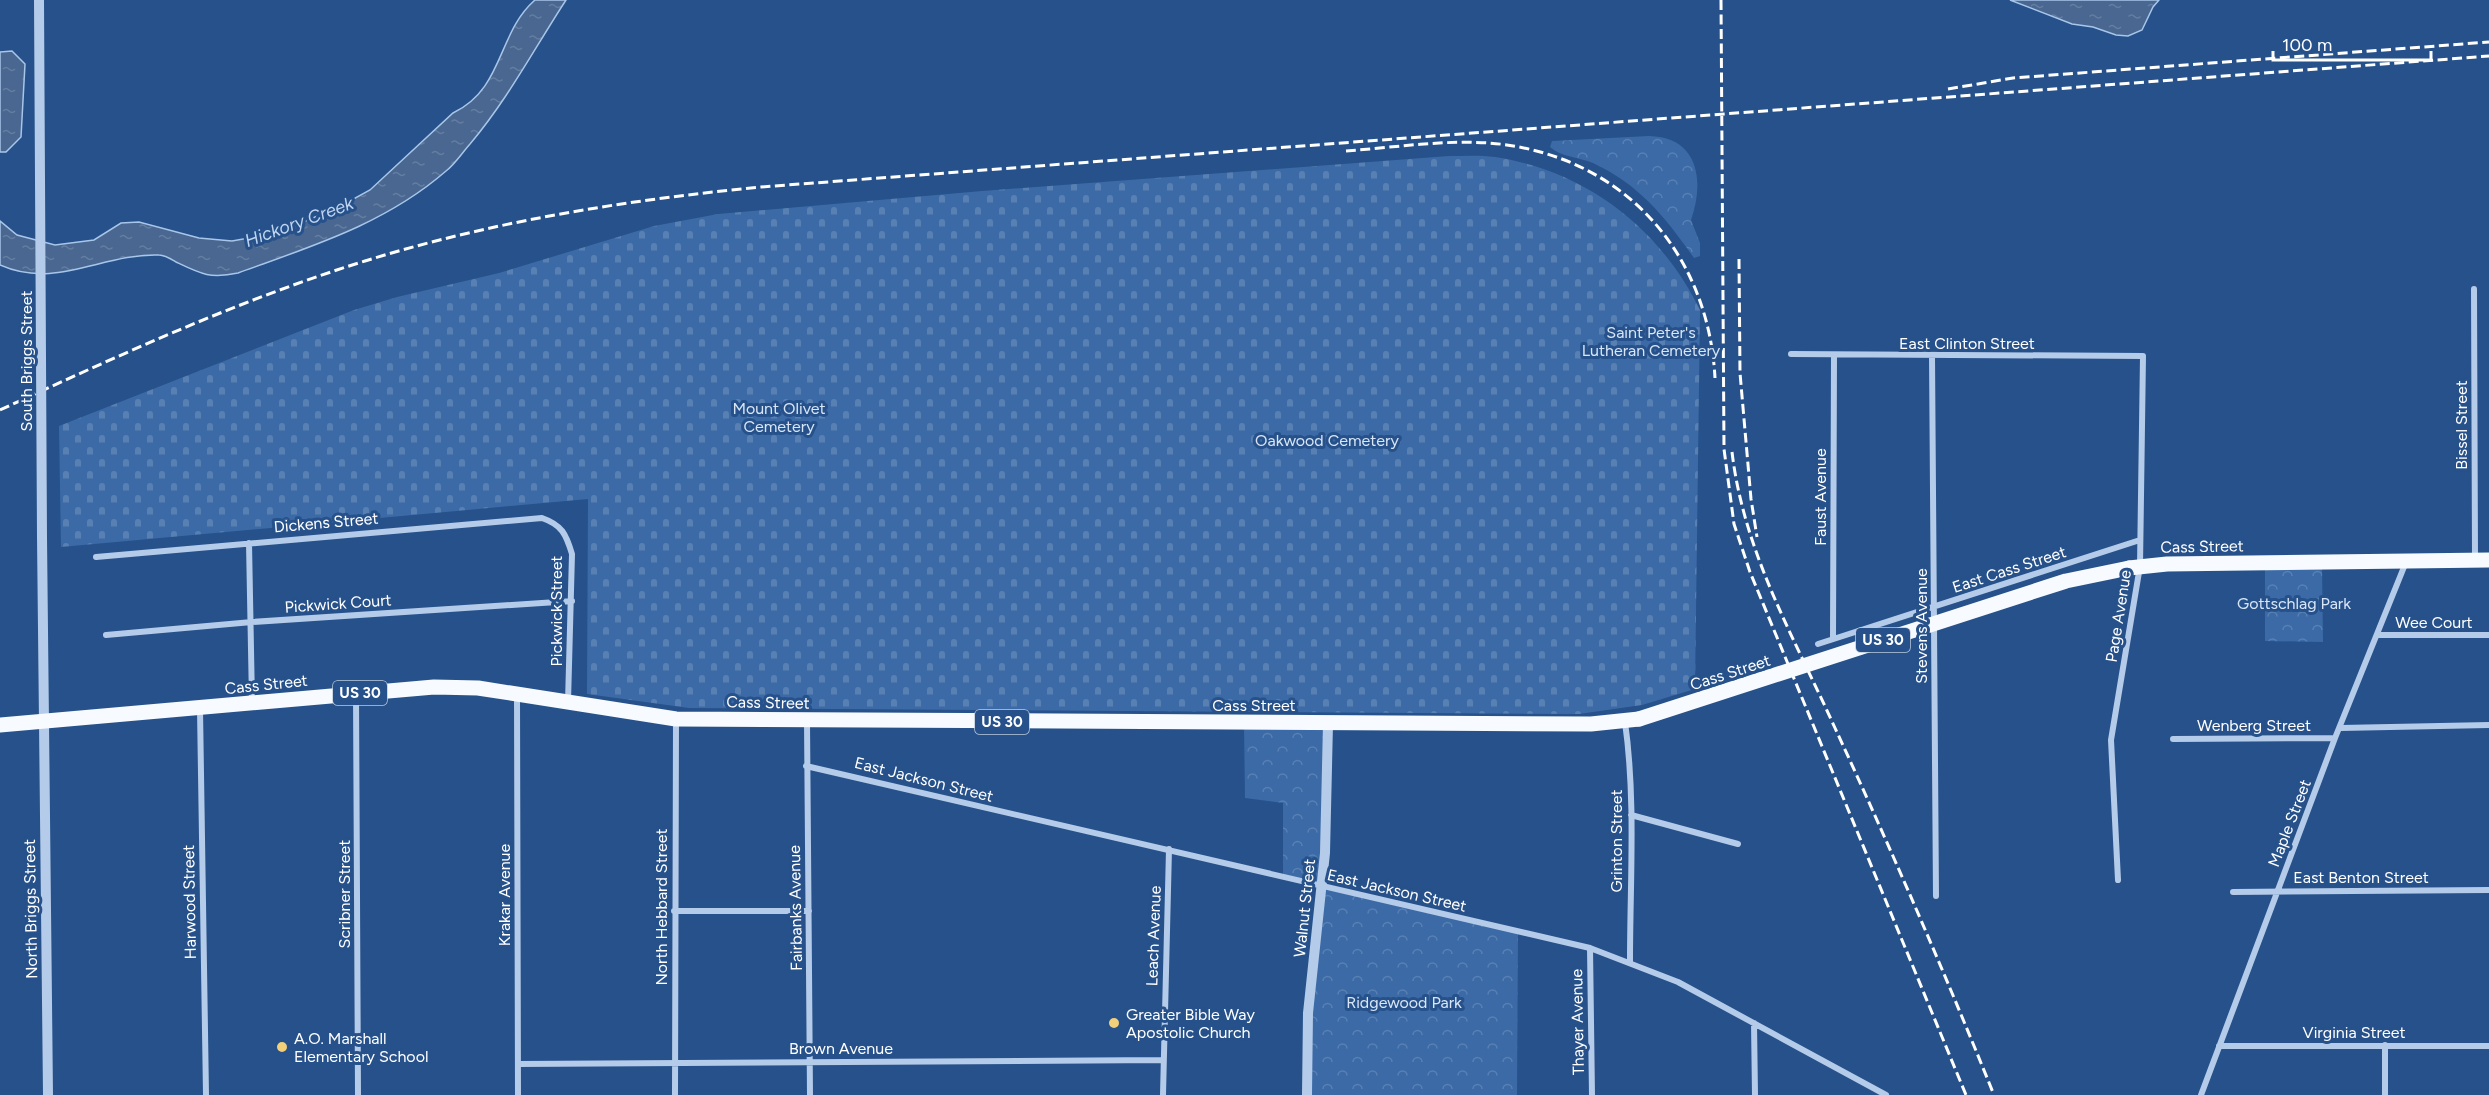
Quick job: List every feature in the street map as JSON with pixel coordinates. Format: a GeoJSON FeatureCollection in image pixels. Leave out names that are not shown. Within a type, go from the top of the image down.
{"type":"FeatureCollection","features":[{"type":"Feature","properties":{"kind":"main road","name":"Cass Street"},"geometry":{"type":"LineString","coordinates":[[0,725],[434,687],[478,688],[676,719],[1591,724],[1632,720],[2066,581],[2134,567],[2482,560]]}},
{"type":"Feature","properties":{"kind":"street","name":"South Briggs Street"},"geometry":{"type":"LineString","coordinates":[[39,0],[43,722]]}},
{"type":"Feature","properties":{"kind":"street","name":"Bissel Street"},"geometry":{"type":"LineString","coordinates":[[2474,289],[2482,560]]}},
{"type":"Feature","properties":{"kind":"street","name":"East Clinton Street"},"geometry":{"type":"LineString","coordinates":[[1791,354],[2143,356]]}},
{"type":"Feature","properties":{"kind":"street","name":"Faust Avenue"},"geometry":{"type":"LineString","coordinates":[[1833,639],[1834,355]]}},
{"type":"Feature","properties":{"kind":"street","name":"Stevens Avenue"},"geometry":{"type":"LineString","coordinates":[[1932,356],[1936,896]]}},
{"type":"Feature","properties":{"kind":"street","name":"Page Avenue"},"geometry":{"type":"LineString","coordinates":[[2118,880],[2111,740],[2134,567],[2140,540],[2143,356]]}},
{"type":"Feature","properties":{"kind":"street","name":"Dickens Street"},"geometry":{"type":"LineString","coordinates":[[96,557],[529,518],[542,518],[558,524]]}},
{"type":"Feature","properties":{"kind":"street","name":"Pickwick Street"},"geometry":{"type":"LineString","coordinates":[[558,524],[567,536],[572,554],[568,702]]}},
{"type":"Feature","properties":{"kind":"street","name":"East Cass Street"},"geometry":{"type":"LineString","coordinates":[[1818,644],[2085,559],[2117,545],[2140,540]]}},
{"type":"Feature","properties":{"kind":"street"},"geometry":{"type":"LineString","coordinates":[[249,543],[252,703]]}},
{"type":"Feature","properties":{"kind":"street","name":"Maple Street"},"geometry":{"type":"LineString","coordinates":[[2201,1095],[2336,738],[2406,562]]}},
{"type":"Feature","properties":{"kind":"street","name":"Pickwick Court"},"geometry":{"type":"LineString","coordinates":[[106,635],[252,622],[572,601]]}},
{"type":"Feature","properties":{"kind":"street","name":"Wee Court"},"geometry":{"type":"LineString","coordinates":[[2378,635],[2489,635]]}},
{"type":"Feature","properties":{"kind":"street","name":"Scribner Street"},"geometry":{"type":"LineString","coordinates":[[356,693],[358,1095]]}},
{"type":"Feature","properties":{"kind":"street","name":"Krakar Avenue"},"geometry":{"type":"LineString","coordinates":[[517,694],[518,1095]]}},
{"type":"Feature","properties":{"kind":"street","name":"Harwood Street"},"geometry":{"type":"LineString","coordinates":[[200,709],[206,1095]]}},
{"type":"Feature","properties":{"kind":"street","name":"North Hebbard Street"},"geometry":{"type":"LineString","coordinates":[[675,1095],[676,719]]}},
{"type":"Feature","properties":{"kind":"street","name":"Grinton Street"},"geometry":{"type":"LineString","coordinates":[[1630,961],[1629,751],[1632,720]]}},
{"type":"Feature","properties":{"kind":"street","name":"Fairbanks Avenue"},"geometry":{"type":"LineString","coordinates":[[807,721],[810,1095]]}},
{"type":"Feature","properties":{"kind":"street","name":"North Briggs Street"},"geometry":{"type":"LineString","coordinates":[[43,722],[48,1095]]}},
{"type":"Feature","properties":{"kind":"street","name":"Walnut Street"},"geometry":{"type":"LineString","coordinates":[[1307,1095],[1308,1013],[1325,854],[1328,724]]}},
{"type":"Feature","properties":{"kind":"street"},"geometry":{"type":"LineString","coordinates":[[2341,728],[2489,725]]}},
{"type":"Feature","properties":{"kind":"street","name":"Wenberg Street"},"geometry":{"type":"LineString","coordinates":[[2173,739],[2336,738]]}},
{"type":"Feature","properties":{"kind":"street","name":"East Jackson Street"},"geometry":{"type":"LineString","coordinates":[[806,766],[1590,948],[1630,961],[1678,982],[1886,1095]]}},
{"type":"Feature","properties":{"kind":"street"},"geometry":{"type":"LineString","coordinates":[[1630,815],[1738,844]]}},
{"type":"Feature","properties":{"kind":"street","name":"Leach Avenue"},"geometry":{"type":"LineString","coordinates":[[1163,1095],[1169,849]]}},
{"type":"Feature","properties":{"kind":"street","name":"East Benton Street"},"geometry":{"type":"LineString","coordinates":[[2233,892],[2489,890]]}},
{"type":"Feature","properties":{"kind":"street"},"geometry":{"type":"LineString","coordinates":[[674,911],[809,911]]}},
{"type":"Feature","properties":{"kind":"street","name":"Thayer Avenue"},"geometry":{"type":"LineString","coordinates":[[1590,948],[1592,1095]]}},
{"type":"Feature","properties":{"kind":"street"},"geometry":{"type":"LineString","coordinates":[[1754,1023],[1755,1095]]}},
{"type":"Feature","properties":{"kind":"street"},"geometry":{"type":"LineString","coordinates":[[2385,1045],[2385,1095]]}},
{"type":"Feature","properties":{"kind":"street","name":"Virginia Street"},"geometry":{"type":"LineString","coordinates":[[2219,1046],[2489,1046]]}},
{"type":"Feature","properties":{"kind":"street","name":"Brown Avenue"},"geometry":{"type":"LineString","coordinates":[[518,1064],[1163,1059]]}},
{"type":"Feature","properties":{"kind":"green space"},"geometry":{"type":"Polygon","coordinates":[[[1649,136],[1665,138],[1678,144],[1688,152],[1694,163],[1697,190],[1691,220],[1700,243],[1700,256],[1694,258],[1662,216],[1625,181],[1593,163],[1565,155],[1550,147],[1552,141],[1649,136]]]}},
{"type":"Feature","properties":{"kind":"green space"},"geometry":{"type":"Polygon","coordinates":[[[1449,156],[1489,156],[1528,164],[1560,175],[1589,190],[1617,208],[1642,229],[1664,253],[1700,310],[1695,689],[1642,705],[1579,714],[689,708],[587,694],[588,499],[61,547],[59,426],[354,310],[397,297],[499,273],[654,226],[718,214],[982,191],[1449,156]]]}},
{"type":"Feature","properties":{"kind":"green space","name":"Gottschlag Park"},"geometry":{"type":"Polygon","coordinates":[[[2322,564],[2323,642],[2265,641],[2265,565],[2322,564]]]}},
{"type":"Feature","properties":{"kind":"green space"},"geometry":{"type":"Polygon","coordinates":[[[1244,725],[1327,725],[1320,885],[1283,876],[1283,803],[1245,798],[1244,725]]]}},
{"type":"Feature","properties":{"kind":"green space","name":"Ridgewood Park"},"geometry":{"type":"Polygon","coordinates":[[[1321,887],[1518,933],[1517,1095],[1309,1095],[1308,1014],[1321,887]]]}},
{"type":"Feature","properties":{"kind":"water"},"geometry":{"type":"Polygon","coordinates":[[[535,0],[566,0],[509,92],[484,127],[455,162],[423,189],[398,206],[347,232],[238,273],[220,276],[192,270],[166,256],[159,255],[118,259],[80,269],[41,274],[21,272],[0,265],[0,221],[17,235],[55,245],[94,240],[121,223],[139,222],[199,238],[232,241],[277,233],[339,207],[370,190],[453,113],[470,103],[482,90],[491,75],[513,28],[535,0]]]}},
{"type":"Feature","properties":{"kind":"water"},"geometry":{"type":"Polygon","coordinates":[[[2010,0],[2159,0],[2142,30],[2128,36],[2072,24],[2010,0]]]}},
{"type":"Feature","properties":{"kind":"water"},"geometry":{"type":"Polygon","coordinates":[[[12,51],[25,64],[21,137],[6,152],[0,152],[0,52],[12,51]]]}},
{"type":"Feature","properties":{"kind":"railway"},"geometry":{"type":"LineString","coordinates":[[1721,0],[1724,449],[1734,524],[1750,572],[1966,1095]]}},
{"type":"Feature","properties":{"kind":"railway"},"geometry":{"type":"LineString","coordinates":[[1948,89],[2013,78],[2489,42]]}},
{"type":"Feature","properties":{"kind":"railway"},"geometry":{"type":"LineString","coordinates":[[0,410],[135,349],[318,276],[462,234],[561,214],[661,198],[761,187],[2489,56]]}},
{"type":"Feature","properties":{"kind":"railway"},"geometry":{"type":"LineString","coordinates":[[1346,151],[1433,143],[1498,144],[1560,158],[1598,176],[1630,199],[1658,227],[1681,260],[1698,296],[1710,336],[1715,378]]}},
{"type":"Feature","properties":{"kind":"railway"},"geometry":{"type":"LineString","coordinates":[[1739,259],[1740,373],[1751,499],[1757,537]]}},
{"type":"Feature","properties":{"kind":"railway"},"geometry":{"type":"LineString","coordinates":[[1732,452],[1738,489],[1759,560],[1897,865],[1994,1095]]}},
{"type":"Feature","properties":{"kind":"place","name":"Greater Bible Way Apostolic Church"},"geometry":{"type":"Point","coordinates":[1114,1023]}},
{"type":"Feature","properties":{"kind":"place","name":"A.O. Marshall Elementary School"},"geometry":{"type":"Point","coordinates":[282,1047]}},
{"type":"Feature","properties":{"kind":"water label","name":"Hickory Creek"},"geometry":{"type":"Point","coordinates":[299,222]}},
{"type":"Feature","properties":{"kind":"park label","name":"Saint Peter's Lutheran Cemetery"},"geometry":{"type":"Point","coordinates":[1651,341]}},
{"type":"Feature","properties":{"kind":"park label","name":"Mount Olivet Cemetery"},"geometry":{"type":"Point","coordinates":[779,417]}},
{"type":"Feature","properties":{"kind":"park label","name":"Oakwood Cemetery"},"geometry":{"type":"Point","coordinates":[1327,440]}}]}
